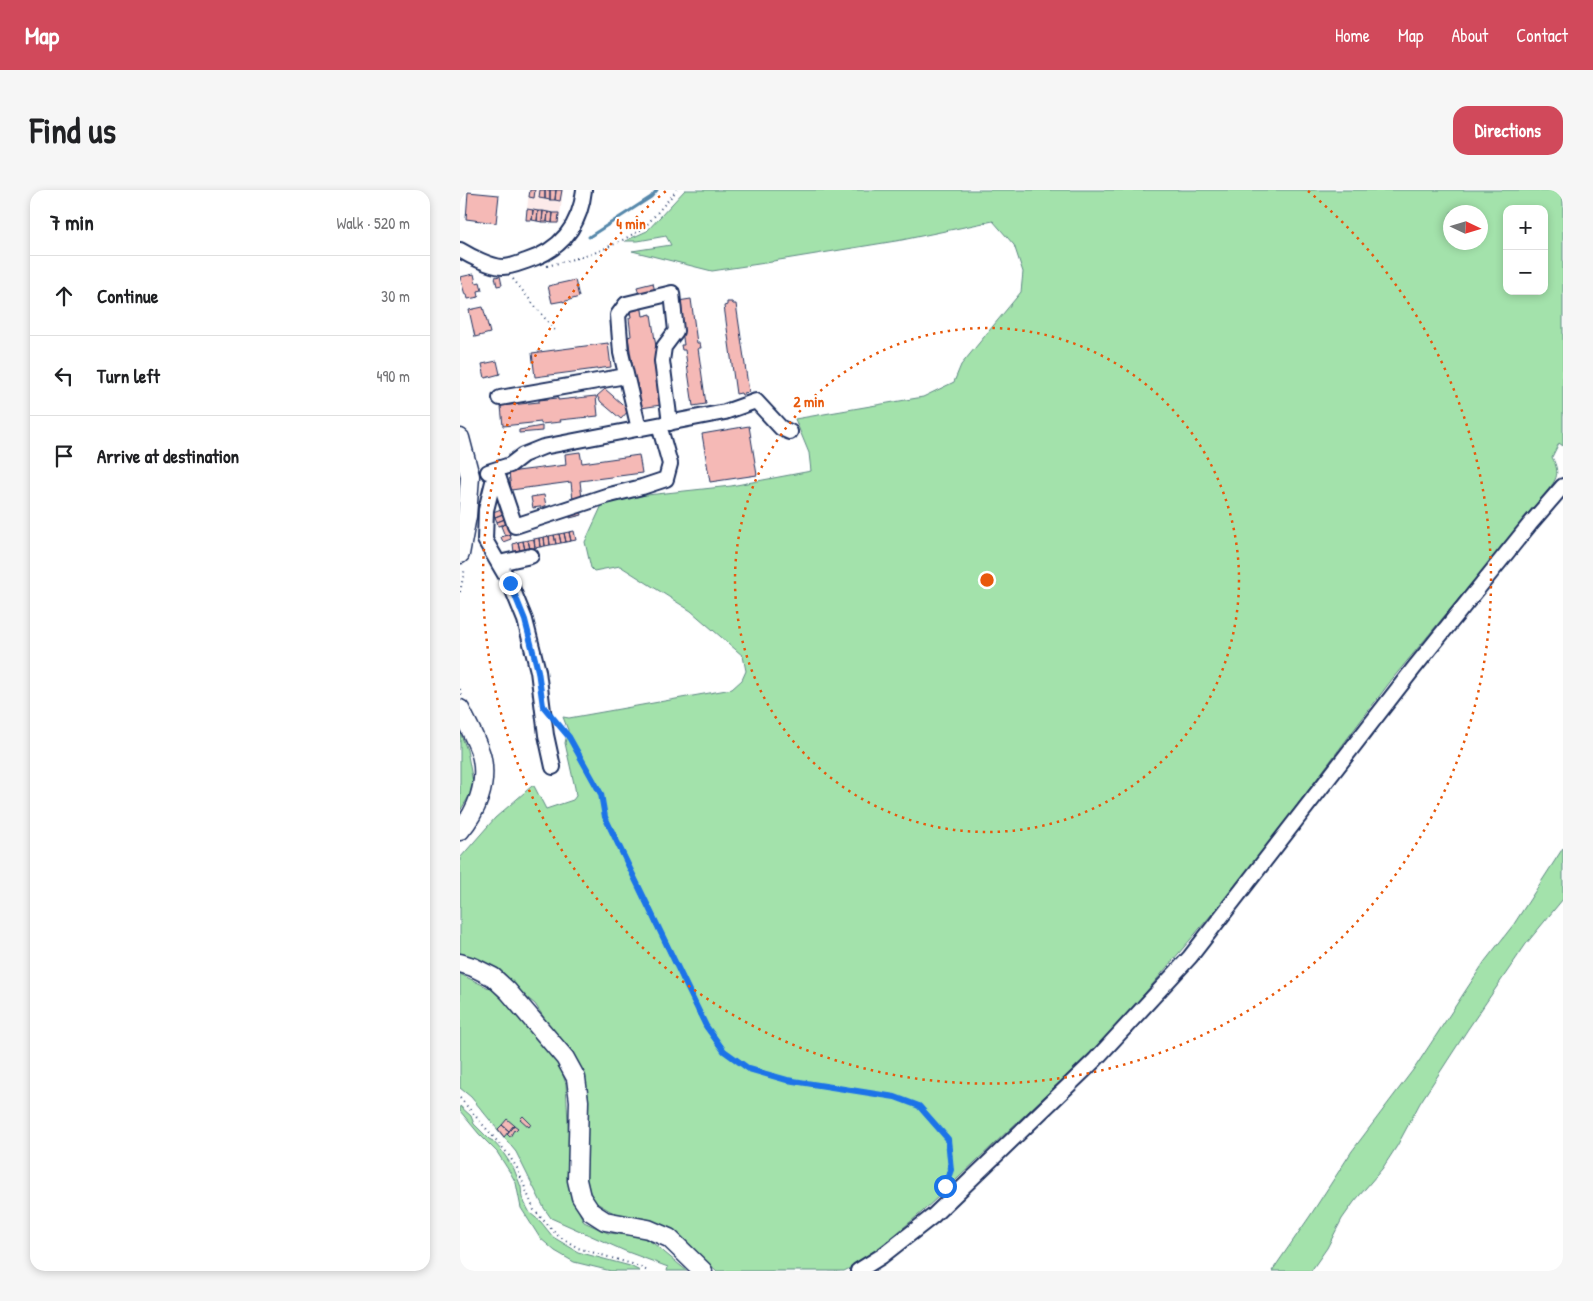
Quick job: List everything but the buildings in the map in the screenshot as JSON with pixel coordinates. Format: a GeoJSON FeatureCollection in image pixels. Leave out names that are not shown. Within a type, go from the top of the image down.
{"type":"FeatureCollection","features":[{"type":"Feature","properties":{"kind":"main road"},"geometry":{"type":"LineString","coordinates":[[460,438],[470,476],[467,516],[460,554]]}},
{"type":"Feature","properties":{"kind":"main road"},"geometry":{"type":"LineString","coordinates":[[460,709],[482,758],[483,778],[480,798],[468,821],[460,831]]}},
{"type":"Feature","properties":{"kind":"main road"},"geometry":{"type":"LineString","coordinates":[[460,963],[493,977],[508,991],[565,1058],[576,1078],[579,1101],[577,1180],[581,1197],[591,1212],[605,1222],[648,1229],[669,1238],[703,1271]]}},
{"type":"Feature","properties":{"kind":"street"},"geometry":{"type":"LineString","coordinates":[[460,250],[480,260],[504,267],[541,256],[555,247],[566,236],[577,219],[583,201],[584,190]]}},
{"type":"Feature","properties":{"kind":"street"},"geometry":{"type":"LineString","coordinates":[[492,471],[514,526],[666,479],[670,464],[665,424],[662,361],[664,347],[676,331],[672,293],[626,304],[618,315],[621,353],[639,429]]}},
{"type":"Feature","properties":{"kind":"street"},"geometry":{"type":"LineString","coordinates":[[500,398],[626,376]]}},
{"type":"Feature","properties":{"kind":"street"},"geometry":{"type":"LineString","coordinates":[[492,471],[510,465],[523,454],[543,447],[725,412],[756,402],[781,428],[790,432]]}},
{"type":"Feature","properties":{"kind":"street"},"geometry":{"type":"LineString","coordinates":[[492,471],[486,510],[485,540],[510,583],[525,620],[538,671],[546,735],[553,767]]}},
{"type":"Feature","properties":{"kind":"street"},"geometry":{"type":"LineString","coordinates":[[858,1271],[882,1256],[933,1216],[1095,1060],[1190,957],[1414,668],[1563,486]]}},
{"type":"Feature","properties":{"kind":"street"},"geometry":{"type":"LineString","coordinates":[[499,563],[531,556]]}},
{"type":"Feature","properties":{"kind":"path"},"geometry":{"type":"LineString","coordinates":[[547,266],[592,254],[644,228],[677,190]]}},
{"type":"Feature","properties":{"kind":"path"},"geometry":{"type":"LineString","coordinates":[[504,267],[557,333]]}},
{"type":"Feature","properties":{"kind":"path"},"geometry":{"type":"LineString","coordinates":[[543,706],[569,737],[601,794],[605,817],[706,1026],[724,1051],[749,1069],[787,1080],[895,1097],[919,1106],[948,1139],[951,1170],[945,1186]]}},
{"type":"Feature","properties":{"kind":"path"},"geometry":{"type":"LineString","coordinates":[[460,1098],[504,1148],[517,1168],[534,1210],[557,1235],[578,1248],[632,1264],[648,1271]]}},
{"type":"Feature","properties":{"kind":"shaded area"},"geometry":{"type":"Polygon","coordinates":[[[529,190],[563,190],[559,224],[526,220],[529,190]]]}},
{"type":"Feature","properties":{"kind":"green space"},"geometry":{"type":"Polygon","coordinates":[[[685,190],[1563,190],[1563,446],[1559,443],[1552,457],[1557,473],[1551,486],[1393,678],[1239,882],[1124,1018],[1081,1062],[922,1212],[884,1244],[844,1271],[717,1271],[677,1236],[622,1218],[595,1202],[586,1184],[581,1074],[535,1004],[485,964],[460,954],[460,858],[495,818],[532,786],[534,786],[546,809],[573,800],[576,796],[565,743],[568,730],[563,717],[569,718],[732,689],[742,680],[746,671],[743,656],[691,611],[620,566],[594,571],[591,568],[585,542],[602,505],[638,496],[731,486],[811,471],[809,453],[795,419],[923,397],[954,382],[961,365],[1021,292],[1023,272],[1014,245],[993,221],[902,240],[712,271],[632,251],[671,245],[666,236],[638,241],[625,241],[647,231],[685,190]]]}},
{"type":"Feature","properties":{"kind":"green space"},"geometry":{"type":"Polygon","coordinates":[[[460,732],[467,750],[474,788],[460,811],[460,732]]]}},
{"type":"Feature","properties":{"kind":"green space"},"geometry":{"type":"Polygon","coordinates":[[[1563,848],[1563,899],[1526,944],[1468,1029],[1420,1103],[1397,1146],[1382,1169],[1342,1219],[1327,1248],[1311,1271],[1272,1271],[1352,1151],[1416,1066],[1485,961],[1514,924],[1563,848]]]}},
{"type":"Feature","properties":{"kind":"green space"},"geometry":{"type":"Polygon","coordinates":[[[460,974],[493,990],[507,1002],[559,1064],[566,1084],[569,1143],[567,1177],[572,1198],[584,1222],[608,1233],[640,1236],[653,1243],[687,1271],[667,1271],[668,1267],[625,1251],[551,1218],[516,1152],[471,1097],[460,1088],[460,974]]]}},
{"type":"Feature","properties":{"kind":"green space"},"geometry":{"type":"Polygon","coordinates":[[[460,1106],[471,1116],[474,1124],[502,1151],[514,1169],[521,1187],[522,1198],[530,1213],[541,1222],[553,1237],[578,1252],[630,1266],[640,1271],[611,1271],[574,1262],[555,1251],[540,1238],[521,1208],[516,1183],[511,1174],[497,1152],[460,1111],[460,1106]]]}},
{"type":"Feature","properties":{"kind":"waterway"},"geometry":{"type":"LineString","coordinates":[[589,237],[651,197],[657,190]]}},
{"type":"Feature","properties":{"kind":"route"},"geometry":{"type":"LineString","coordinates":[[510,583],[525,620],[538,671],[543,706],[569,737],[601,794],[605,817],[706,1026],[724,1051],[749,1069],[787,1080],[895,1097],[919,1106],[948,1139],[951,1170],[945,1186]]}}]}
